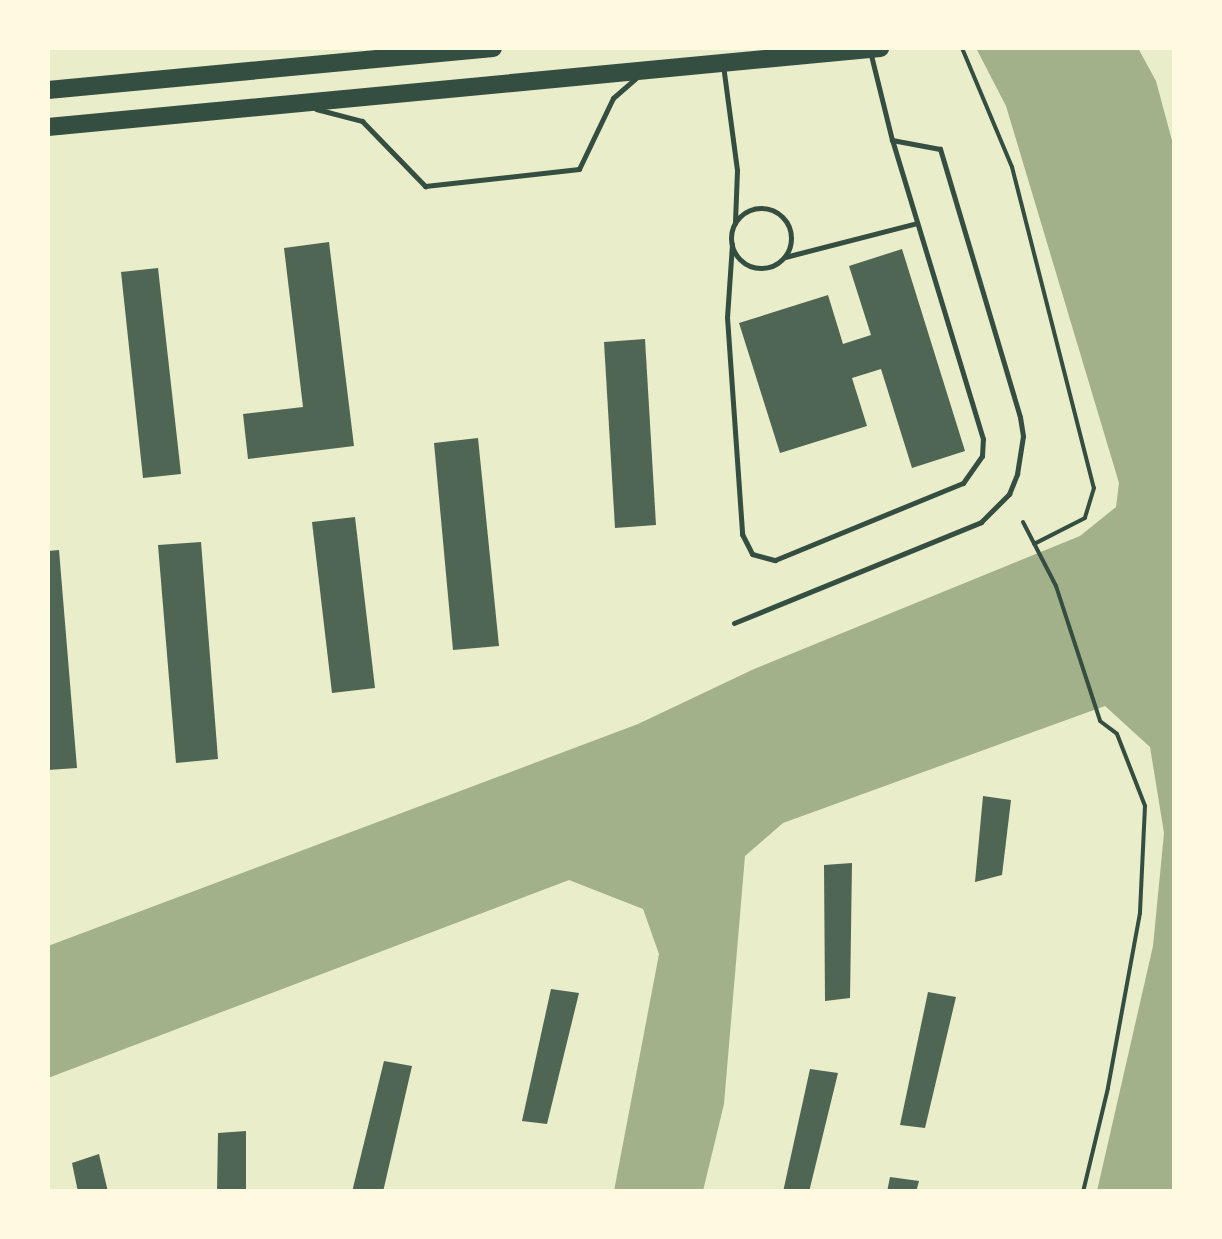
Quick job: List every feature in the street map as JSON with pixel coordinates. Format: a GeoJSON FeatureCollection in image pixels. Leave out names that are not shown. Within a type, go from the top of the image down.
{"type":"FeatureCollection","features":[{"type":"Feature","properties":{"kind":"main road"},"geometry":{"type":"LineString","coordinates":[[48,90],[493,48]]}},
{"type":"Feature","properties":{"kind":"main road"},"geometry":{"type":"LineString","coordinates":[[48,127],[880,48]]}},
{"type":"Feature","properties":{"kind":"lane"},"geometry":{"type":"LineString","coordinates":[[723,62],[737,170],[727,318],[742,534],[752,554],[768,561],[952,490],[976,468],[982,456],[983,439],[892,140],[870,48]]}},
{"type":"Feature","properties":{"kind":"lane"},"geometry":{"type":"LineString","coordinates":[[294,103],[362,122],[425,186],[579,169],[613,98],[645,70]]}},
{"type":"Feature","properties":{"kind":"lane"},"geometry":{"type":"LineString","coordinates":[[734,622],[981,522],[1009,494],[1017,474],[1023,436],[1020,417],[940,149],[892,140]]}},
{"type":"Feature","properties":{"kind":"lane"},"geometry":{"type":"LineString","coordinates":[[735,224],[741,216],[760,208],[780,214],[790,230],[784,257]]}},
{"type":"Feature","properties":{"kind":"lane"},"geometry":{"type":"LineString","coordinates":[[732,244],[742,260],[759,268],[784,257],[917,222]]}},
{"type":"Feature","properties":{"kind":"path"},"geometry":{"type":"LineString","coordinates":[[962,48],[1012,166],[1094,488],[1085,518],[1034,544]]}},
{"type":"Feature","properties":{"kind":"path"},"geometry":{"type":"LineString","coordinates":[[1023,522],[1056,586],[1100,721],[1117,734],[1145,806],[1140,914],[1108,1088],[1083,1192]]}},
{"type":"Feature","properties":{"kind":"shaded area"},"geometry":{"type":"Polygon","coordinates":[[[976,48],[1138,48],[1156,81],[1174,148],[1174,1191],[1097,1191],[1153,946],[1164,833],[1150,747],[1105,706],[783,823],[745,856],[724,1104],[703,1191],[614,1191],[659,954],[643,909],[569,880],[48,1078],[48,946],[638,724],[754,669],[1080,536],[1116,507],[1119,483],[1006,106],[976,48]]]}},
{"type":"Feature","properties":{"kind":"building"},"geometry":{"type":"Polygon","coordinates":[[[329,242],[354,446],[248,459],[243,414],[303,407],[284,248],[329,242]]]}},
{"type":"Feature","properties":{"kind":"building"},"geometry":{"type":"Polygon","coordinates":[[[902,249],[965,451],[912,468],[881,369],[852,378],[867,426],[780,453],[739,323],[828,295],[843,344],[871,335],[849,266],[902,249]]]}},
{"type":"Feature","properties":{"kind":"building"},"geometry":{"type":"Polygon","coordinates":[[[158,268],[181,474],[143,478],[121,272],[158,268]]]}},
{"type":"Feature","properties":{"kind":"building"},"geometry":{"type":"Polygon","coordinates":[[[645,339],[656,525],[615,528],[604,342],[645,339]]]}},
{"type":"Feature","properties":{"kind":"building"},"geometry":{"type":"Polygon","coordinates":[[[478,438],[499,646],[453,650],[434,443],[478,438]]]}},
{"type":"Feature","properties":{"kind":"building"},"geometry":{"type":"Polygon","coordinates":[[[355,517],[375,688],[332,693],[312,522],[355,517]]]}},
{"type":"Feature","properties":{"kind":"building"},"geometry":{"type":"Polygon","coordinates":[[[201,542],[218,759],[176,763],[158,545],[201,542]]]}},
{"type":"Feature","properties":{"kind":"building"},"geometry":{"type":"Polygon","coordinates":[[[59,550],[77,768],[48,770],[48,551],[59,550]]]}},
{"type":"Feature","properties":{"kind":"building"},"geometry":{"type":"Polygon","coordinates":[[[983,796],[1011,800],[1002,875],[975,882],[983,796]]]}},
{"type":"Feature","properties":{"kind":"building"},"geometry":{"type":"Polygon","coordinates":[[[852,863],[850,998],[825,1001],[824,865],[852,863]]]}},
{"type":"Feature","properties":{"kind":"building"},"geometry":{"type":"Polygon","coordinates":[[[551,989],[579,993],[547,1124],[522,1121],[551,989]]]}},
{"type":"Feature","properties":{"kind":"building"},"geometry":{"type":"Polygon","coordinates":[[[928,992],[956,997],[925,1128],[900,1125],[928,992]]]}},
{"type":"Feature","properties":{"kind":"building"},"geometry":{"type":"Polygon","coordinates":[[[384,1061],[412,1066],[383,1192],[352,1192],[384,1061]]]}},
{"type":"Feature","properties":{"kind":"building"},"geometry":{"type":"Polygon","coordinates":[[[810,1069],[838,1073],[809,1192],[783,1192],[810,1069]]]}},
{"type":"Feature","properties":{"kind":"building"},"geometry":{"type":"Polygon","coordinates":[[[246,1131],[246,1192],[217,1192],[218,1133],[246,1131]]]}},
{"type":"Feature","properties":{"kind":"building"},"geometry":{"type":"Polygon","coordinates":[[[99,1154],[108,1192],[78,1192],[72,1163],[99,1154]]]}},
{"type":"Feature","properties":{"kind":"building"},"geometry":{"type":"Polygon","coordinates":[[[890,1177],[919,1181],[916,1192],[887,1192],[890,1177]]]}}]}
